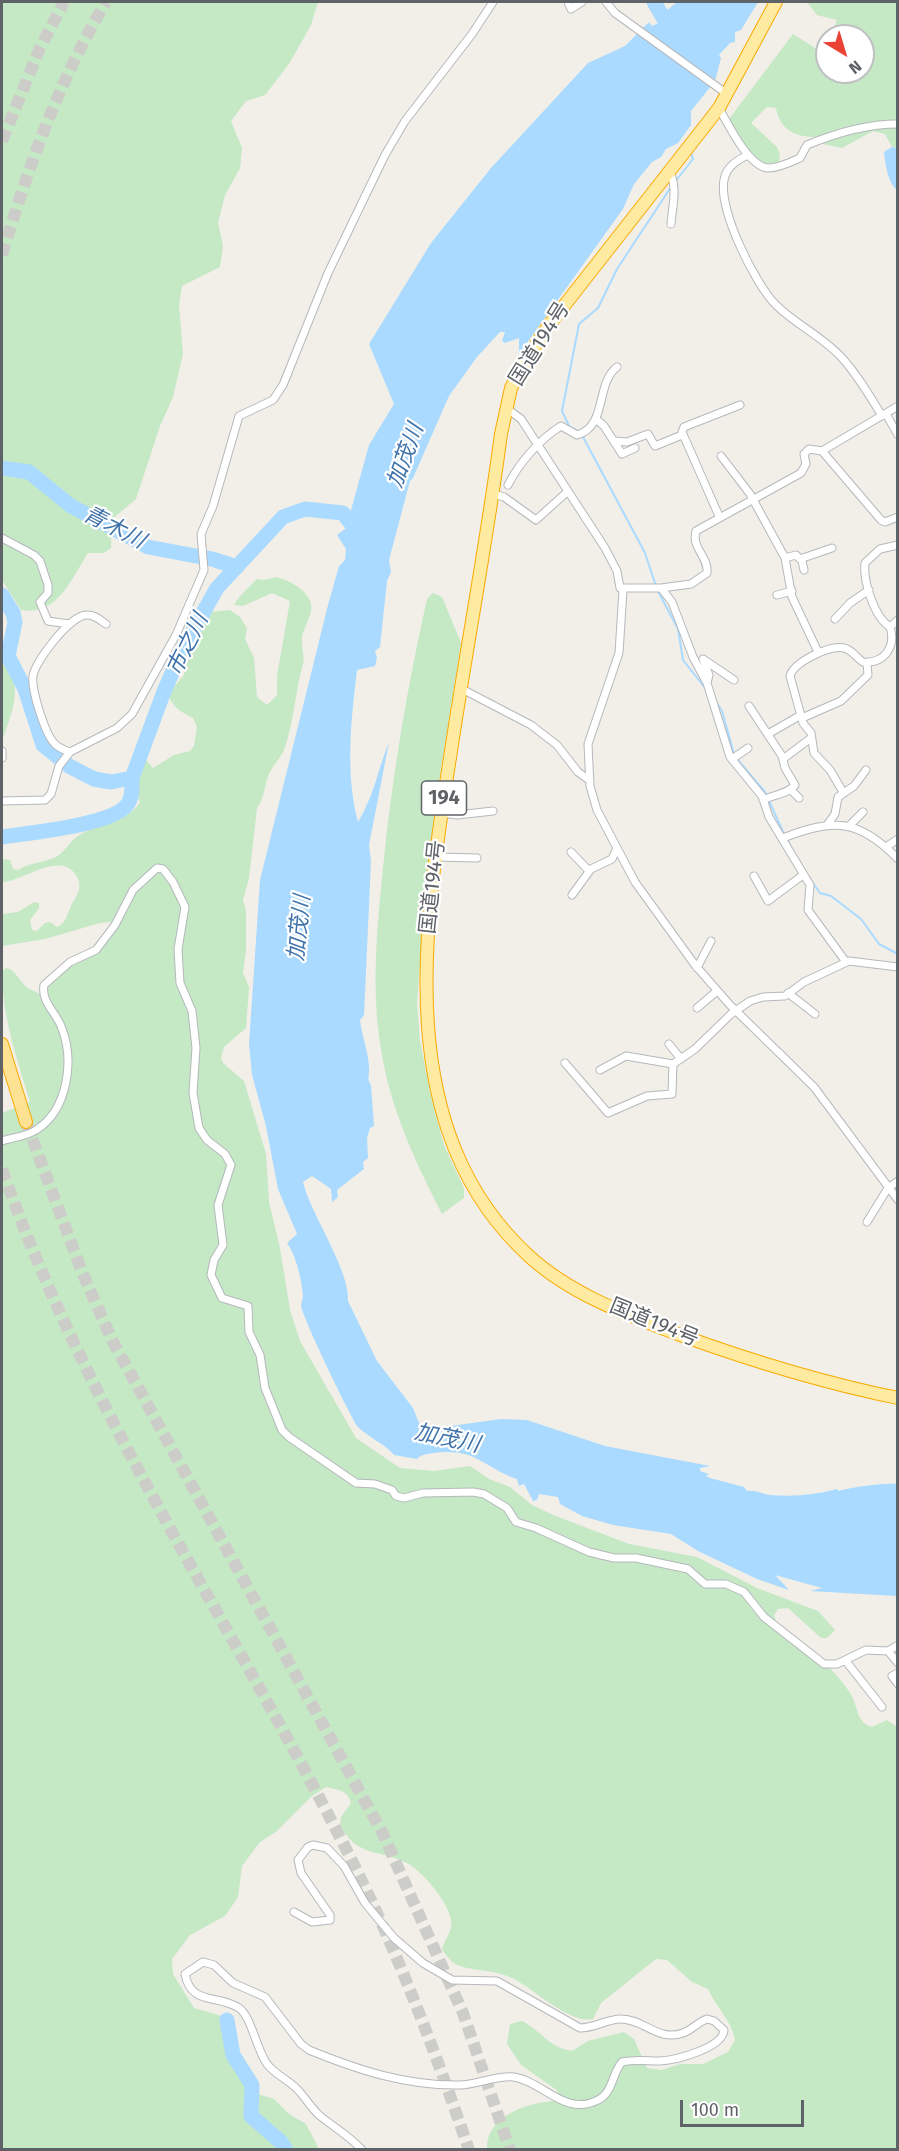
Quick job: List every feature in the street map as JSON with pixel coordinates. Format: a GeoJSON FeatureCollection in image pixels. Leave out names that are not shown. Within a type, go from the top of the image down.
{"type":"FeatureCollection","features":[{"type":"Feature","properties":{"kind":"highway","name":"国道194号"},"geometry":{"type":"LineString","coordinates":[[776,2],[724,91],[719,108],[668,170],[549,325],[511,388],[460,688],[436,857],[425,968],[426,1018],[431,1058],[451,1141],[471,1183],[503,1229],[530,1257],[562,1281],[657,1326],[795,1375],[897,1398]]}},
{"type":"Feature","properties":{"kind":"highway"},"geometry":{"type":"LineString","coordinates":[[2,1044],[24,1119]]}},
{"type":"Feature","properties":{"kind":"street"},"geometry":{"type":"LineString","coordinates":[[2,801],[45,800],[51,794],[59,766],[68,754],[117,728],[132,714],[176,635],[204,570],[201,534],[213,506],[239,416],[273,400],[279,393],[328,273],[385,155],[405,122],[472,34],[493,2]]}},
{"type":"Feature","properties":{"kind":"street"},"geometry":{"type":"LineString","coordinates":[[568,2],[571,9],[582,2]]}},
{"type":"Feature","properties":{"kind":"street"},"geometry":{"type":"LineString","coordinates":[[606,2],[620,16],[724,91]]}},
{"type":"Feature","properties":{"kind":"street"},"geometry":{"type":"LineString","coordinates":[[719,108],[748,155],[760,167],[771,168],[800,158],[807,145],[837,133],[880,123],[897,124]]}},
{"type":"Feature","properties":{"kind":"street"},"geometry":{"type":"LineString","coordinates":[[748,155],[729,168],[724,184],[728,212],[752,271],[775,304],[827,344],[845,361],[897,435]]}},
{"type":"Feature","properties":{"kind":"street"},"geometry":{"type":"LineString","coordinates":[[668,170],[674,177],[671,224]]}},
{"type":"Feature","properties":{"kind":"street"},"geometry":{"type":"LineString","coordinates":[[507,484],[538,446],[561,426],[577,435],[583,433],[596,419],[609,378],[617,367]]}},
{"type":"Feature","properties":{"kind":"street"},"geometry":{"type":"LineString","coordinates":[[719,516],[682,435],[684,427],[740,405]]}},
{"type":"Feature","properties":{"kind":"street"},"geometry":{"type":"LineString","coordinates":[[623,590],[682,586],[705,576],[708,569],[695,543],[695,534],[719,516],[801,473],[806,464],[805,451],[809,449],[822,451],[897,406]]}},
{"type":"Feature","properties":{"kind":"street"},"geometry":{"type":"LineString","coordinates":[[506,408],[521,419],[605,548],[623,590],[619,653],[590,735],[588,756],[590,780],[597,810],[646,898],[697,968],[736,1011],[814,1087],[897,1200]]}},
{"type":"Feature","properties":{"kind":"street"},"geometry":{"type":"LineString","coordinates":[[596,419],[622,454],[635,448]]}},
{"type":"Feature","properties":{"kind":"street"},"geometry":{"type":"LineString","coordinates":[[614,441],[627,442],[648,434],[655,446],[682,435]]}},
{"type":"Feature","properties":{"kind":"street"},"geometry":{"type":"LineString","coordinates":[[822,451],[880,520],[885,522],[897,517]]}},
{"type":"Feature","properties":{"kind":"street"},"geometry":{"type":"LineString","coordinates":[[721,456],[752,498],[785,558],[792,597],[819,652]]}},
{"type":"Feature","properties":{"kind":"street"},"geometry":{"type":"LineString","coordinates":[[493,494],[504,497],[536,520],[567,492]]}},
{"type":"Feature","properties":{"kind":"street"},"geometry":{"type":"LineString","coordinates":[[2,538],[40,561],[48,585],[48,594],[40,602],[48,621],[69,624]]}},
{"type":"Feature","properties":{"kind":"street"},"geometry":{"type":"LineString","coordinates":[[890,627],[883,623],[869,590],[864,571],[867,558],[880,549],[897,545]]}},
{"type":"Feature","properties":{"kind":"street"},"geometry":{"type":"LineString","coordinates":[[800,559],[832,548]]}},
{"type":"Feature","properties":{"kind":"street"},"geometry":{"type":"LineString","coordinates":[[785,558],[792,554],[800,559],[804,570]]}},
{"type":"Feature","properties":{"kind":"street"},"geometry":{"type":"LineString","coordinates":[[661,588],[672,602],[693,657],[707,683],[732,759],[764,800],[769,817],[810,885],[808,910],[846,962]]}},
{"type":"Feature","properties":{"kind":"street"},"geometry":{"type":"LineString","coordinates":[[836,619],[850,603],[869,590]]}},
{"type":"Feature","properties":{"kind":"street"},"geometry":{"type":"LineString","coordinates":[[777,595],[792,591]]}},
{"type":"Feature","properties":{"kind":"street"},"geometry":{"type":"LineString","coordinates":[[68,754],[50,737],[33,685],[33,674],[43,656],[73,618],[87,614],[97,617],[106,624]]}},
{"type":"Feature","properties":{"kind":"street"},"geometry":{"type":"LineString","coordinates":[[890,627],[897,620]]}},
{"type":"Feature","properties":{"kind":"street"},"geometry":{"type":"LineString","coordinates":[[843,792],[830,770],[814,753],[811,733],[801,717],[790,676],[795,667],[819,652],[844,648],[867,663],[881,659],[890,648],[892,641],[890,627]]}},
{"type":"Feature","properties":{"kind":"street"},"geometry":{"type":"LineString","coordinates":[[707,683],[709,675],[703,659],[734,680]]}},
{"type":"Feature","properties":{"kind":"street"},"geometry":{"type":"LineString","coordinates":[[768,734],[801,717],[841,701],[868,675],[867,663]]}},
{"type":"Feature","properties":{"kind":"street"},"geometry":{"type":"LineString","coordinates":[[460,688],[531,725],[557,744],[578,772],[590,780]]}},
{"type":"Feature","properties":{"kind":"street"},"geometry":{"type":"LineString","coordinates":[[749,706],[783,759],[795,785],[791,790],[764,800]]}},
{"type":"Feature","properties":{"kind":"street"},"geometry":{"type":"LineString","coordinates":[[783,759],[811,738]]}},
{"type":"Feature","properties":{"kind":"street"},"geometry":{"type":"LineString","coordinates":[[732,759],[748,748]]}},
{"type":"Feature","properties":{"kind":"street"},"geometry":{"type":"LineString","coordinates":[[2,751],[2,758]]}},
{"type":"Feature","properties":{"kind":"street"},"geometry":{"type":"LineString","coordinates":[[827,825],[835,814],[838,797],[860,784],[867,770]]}},
{"type":"Feature","properties":{"kind":"street"},"geometry":{"type":"LineString","coordinates":[[791,790],[800,798]]}},
{"type":"Feature","properties":{"kind":"street"},"geometry":{"type":"LineString","coordinates":[[442,813],[457,815],[493,811]]}},
{"type":"Feature","properties":{"kind":"street"},"geometry":{"type":"LineString","coordinates":[[849,826],[863,812]]}},
{"type":"Feature","properties":{"kind":"street"},"geometry":{"type":"LineString","coordinates":[[783,838],[827,825],[849,826],[886,847],[897,859]]}},
{"type":"Feature","properties":{"kind":"street"},"geometry":{"type":"LineString","coordinates":[[886,847],[897,838]]}},
{"type":"Feature","properties":{"kind":"street"},"geometry":{"type":"LineString","coordinates":[[572,895],[589,871],[598,864],[612,859],[617,848]]}},
{"type":"Feature","properties":{"kind":"street"},"geometry":{"type":"LineString","coordinates":[[572,852],[589,871]]}},
{"type":"Feature","properties":{"kind":"street"},"geometry":{"type":"LineString","coordinates":[[436,857],[477,858]]}},
{"type":"Feature","properties":{"kind":"street"},"geometry":{"type":"LineString","coordinates":[[2,1141],[25,1135],[41,1127],[54,1113],[65,1091],[67,1076],[64,1037],[59,1022],[45,1001],[42,993],[44,985],[70,962],[96,950],[111,932],[133,891],[157,868],[163,869],[173,882],[185,907],[178,948],[180,983],[192,1011],[196,1048],[193,1093],[196,1119],[207,1140],[225,1154],[231,1165],[218,1205],[223,1245],[214,1260],[211,1275],[222,1298],[248,1306],[249,1332],[260,1355],[265,1388],[282,1430],[356,1483],[386,1487],[396,1496],[404,1498],[444,1492],[484,1494],[507,1508],[516,1522],[536,1528],[589,1552],[614,1558],[654,1561],[688,1569],[705,1584],[726,1584],[744,1592],[764,1617],[818,1661],[830,1665],[866,1650],[888,1651],[897,1646]]}},
{"type":"Feature","properties":{"kind":"street"},"geometry":{"type":"LineString","coordinates":[[754,876],[768,901],[803,875]]}},
{"type":"Feature","properties":{"kind":"street"},"geometry":{"type":"LineString","coordinates":[[697,968],[711,941]]}},
{"type":"Feature","properties":{"kind":"street"},"geometry":{"type":"LineString","coordinates":[[600,1070],[626,1056],[673,1064],[736,1011],[757,998],[777,998],[846,962],[897,967]]}},
{"type":"Feature","properties":{"kind":"street"},"geometry":{"type":"LineString","coordinates":[[697,1008],[717,991]]}},
{"type":"Feature","properties":{"kind":"street"},"geometry":{"type":"LineString","coordinates":[[788,993],[815,1014]]}},
{"type":"Feature","properties":{"kind":"street"},"geometry":{"type":"LineString","coordinates":[[669,1044],[681,1059]]}},
{"type":"Feature","properties":{"kind":"street"},"geometry":{"type":"LineString","coordinates":[[565,1063],[608,1113],[647,1096],[672,1094],[673,1064]]}},
{"type":"Feature","properties":{"kind":"street"},"geometry":{"type":"LineString","coordinates":[[867,1222],[888,1188],[897,1180]]}},
{"type":"Feature","properties":{"kind":"street"},"geometry":{"type":"LineString","coordinates":[[888,1651],[897,1663]]}},
{"type":"Feature","properties":{"kind":"street"},"geometry":{"type":"LineString","coordinates":[[845,1660],[882,1707]]}},
{"type":"Feature","properties":{"kind":"street"},"geometry":{"type":"LineString","coordinates":[[897,1673],[892,1676],[897,1684]]}},
{"type":"Feature","properties":{"kind":"street"},"geometry":{"type":"LineString","coordinates":[[294,1912],[312,1922],[330,1920],[330,1915],[301,1873],[298,1860],[308,1847],[314,1845],[327,1848],[344,1866],[365,1903],[394,1938],[423,1963],[452,1980],[497,1981],[580,2028],[620,2019],[628,2020],[652,2032],[672,2035],[684,2032],[707,2019],[714,2021],[724,2030],[719,2041],[709,2047],[670,2059],[622,2062],[616,2068],[606,2094],[600,2099],[577,2105],[563,2102],[513,2077],[476,2085],[456,2085],[397,2080],[366,2073],[301,2044],[271,2003],[255,1992],[233,1983],[214,1965],[203,1962],[188,1970],[185,1974],[191,1990],[209,2000],[239,2008],[246,2015],[254,2041],[269,2066],[300,2091],[319,2115],[347,2134],[362,2150]]}},
{"type":"Feature","properties":{"kind":"green space"},"geometry":{"type":"Polygon","coordinates":[[[2,2],[318,2],[311,25],[289,64],[265,95],[246,101],[231,121],[242,148],[240,168],[225,195],[218,223],[223,246],[220,267],[182,286],[179,304],[183,354],[173,397],[160,426],[136,499],[112,519],[111,548],[104,553],[88,553],[62,594],[45,607],[34,610],[21,610],[2,580],[2,2]]]}},
{"type":"Feature","properties":{"kind":"green space"},"geometry":{"type":"Polygon","coordinates":[[[807,2],[897,2],[897,148],[892,147],[885,134],[873,131],[842,148],[823,144],[815,137],[789,130],[781,121],[776,108],[767,107],[751,123],[777,147],[780,154],[779,161],[770,164],[762,162],[749,151],[729,119],[793,34],[815,48],[815,84],[875,84],[875,24],[836,24],[837,20],[817,15],[807,2]]]}},
{"type":"Feature","properties":{"kind":"green space"},"geometry":{"type":"Polygon","coordinates":[[[277,577],[301,589],[308,596],[311,610],[302,637],[303,661],[287,739],[282,753],[269,774],[262,800],[257,808],[249,878],[243,900],[246,910],[246,951],[243,973],[249,987],[246,1028],[224,1047],[221,1058],[223,1063],[244,1081],[266,1154],[269,1202],[280,1248],[290,1310],[300,1341],[356,1438],[400,1468],[434,1471],[470,1466],[489,1479],[510,1487],[532,1505],[553,1515],[629,1544],[697,1557],[757,1588],[818,1611],[835,1630],[827,1638],[821,1638],[788,1608],[778,1609],[774,1615],[776,1621],[816,1655],[843,1683],[853,1698],[863,1722],[872,1727],[887,1720],[897,1727],[897,2149],[487,2149],[488,2138],[493,2128],[501,2120],[521,2108],[554,2101],[558,2091],[521,2065],[507,2044],[510,2024],[522,2021],[551,2043],[572,2051],[588,2041],[624,2032],[634,2039],[647,2068],[662,2070],[680,2064],[703,2064],[728,2052],[735,2040],[731,2027],[708,1989],[692,1982],[667,1960],[656,1959],[601,2003],[593,2019],[574,2017],[564,2012],[508,1976],[466,1968],[454,1963],[442,1949],[451,1928],[451,1920],[436,1890],[412,1866],[395,1858],[368,1851],[353,1842],[340,1825],[341,1817],[351,1803],[350,1799],[342,1791],[326,1787],[312,1796],[277,1831],[260,1842],[242,1866],[238,1897],[225,1916],[190,1935],[172,1959],[173,1974],[194,2008],[222,2016],[229,2029],[226,2055],[249,2085],[258,2094],[274,2099],[289,2114],[306,2124],[319,2149],[2,2149],[2,1113],[30,1102],[7,1021],[2,971],[6,968],[12,970],[26,987],[40,994],[44,993],[53,979],[98,950],[116,928],[111,922],[100,923],[45,939],[2,946],[2,914],[18,912],[34,902],[39,903],[39,908],[30,920],[32,930],[37,931],[45,923],[50,922],[57,927],[65,920],[79,886],[76,875],[69,868],[60,866],[50,866],[2,882],[2,859],[10,860],[13,869],[18,870],[58,856],[73,840],[86,831],[120,819],[134,809],[140,802],[136,780],[142,759],[153,768],[174,755],[190,751],[194,746],[197,727],[193,718],[178,709],[168,694],[184,675],[185,657],[211,612],[230,610],[240,617],[247,628],[245,639],[254,658],[257,697],[267,705],[277,695],[277,676],[290,601],[272,593],[243,606],[234,605],[257,579],[277,577]]]}},
{"type":"Feature","properties":{"kind":"green space"},"geometry":{"type":"Polygon","coordinates":[[[433,593],[442,597],[461,643],[438,788],[426,885],[417,1003],[420,1041],[432,1101],[444,1145],[464,1188],[464,1198],[442,1214],[413,1154],[397,1113],[385,1071],[376,1004],[377,936],[396,766],[427,599],[433,593]]]}},
{"type":"Feature","properties":{"kind":"green space"},"geometry":{"type":"Polygon","coordinates":[[[2,663],[9,671],[15,689],[13,708],[3,738],[2,663]]]}},
{"type":"Feature","properties":{"kind":"water","name":"加茂川"},"geometry":{"type":"Polygon","coordinates":[[[677,2],[758,2],[741,30],[735,32],[735,42],[730,43],[719,55],[721,58],[715,81],[691,111],[691,125],[678,143],[666,149],[661,157],[652,162],[634,184],[623,209],[519,354],[519,338],[505,343],[502,341],[505,332],[500,332],[477,357],[449,396],[410,481],[389,560],[391,572],[387,581],[380,647],[375,651],[377,658],[375,666],[357,670],[351,727],[350,765],[358,822],[372,792],[389,742],[369,845],[371,861],[364,1015],[360,1020],[368,1061],[374,1126],[370,1128],[367,1138],[368,1158],[363,1162],[364,1169],[337,1190],[338,1197],[332,1202],[331,1189],[312,1176],[303,1182],[337,1258],[347,1288],[348,1301],[377,1361],[413,1408],[419,1423],[429,1429],[501,1419],[527,1420],[605,1446],[710,1466],[700,1468],[700,1471],[709,1474],[706,1476],[710,1478],[744,1487],[747,1491],[770,1495],[804,1495],[837,1489],[839,1491],[897,1484],[897,1596],[810,1591],[822,1588],[775,1575],[789,1590],[757,1579],[698,1551],[671,1534],[613,1525],[582,1516],[560,1504],[558,1497],[539,1494],[537,1500],[533,1501],[524,1484],[519,1486],[517,1479],[470,1456],[448,1452],[427,1454],[417,1459],[394,1455],[362,1431],[337,1387],[303,1313],[300,1276],[287,1243],[297,1234],[278,1189],[266,1126],[252,1075],[249,1044],[260,880],[328,605],[339,566],[345,560],[346,549],[337,535],[346,528],[369,445],[394,404],[369,344],[431,243],[491,168],[588,63],[625,46],[649,22],[652,26],[667,19],[665,12],[677,2]]]}},
{"type":"Feature","properties":{"kind":"water"},"geometry":{"type":"Polygon","coordinates":[[[892,147],[897,148],[897,190],[889,178],[884,157],[884,152],[892,147]]]}},
{"type":"Feature","properties":{"kind":"waterway"},"geometry":{"type":"LineString","coordinates":[[654,2],[675,38]]}},
{"type":"Feature","properties":{"kind":"waterway"},"geometry":{"type":"LineString","coordinates":[[674,183],[693,159],[691,153]]}},
{"type":"Feature","properties":{"kind":"waterway"},"geometry":{"type":"LineString","coordinates":[[578,431],[569,426],[562,411],[579,324],[598,308],[617,269],[671,187]]}},
{"type":"Feature","properties":{"kind":"waterway"},"geometry":{"type":"LineString","coordinates":[[582,435],[645,553],[656,586]]}},
{"type":"Feature","properties":{"kind":"waterway","name":"青木川"},"geometry":{"type":"LineString","coordinates":[[2,468],[29,472],[71,506],[148,547],[212,559],[237,567]]}},
{"type":"Feature","properties":{"kind":"waterway","name":"市之川"},"geometry":{"type":"LineString","coordinates":[[2,837],[88,823],[105,818],[127,805],[131,796],[132,778],[181,652],[217,588],[283,517],[305,509],[343,513],[359,534]]}},
{"type":"Feature","properties":{"kind":"waterway"},"geometry":{"type":"LineString","coordinates":[[658,591],[678,629],[683,660],[706,689]]}},
{"type":"Feature","properties":{"kind":"waterway"},"geometry":{"type":"LineString","coordinates":[[2,595],[13,613],[15,622],[8,656],[25,689],[43,745],[69,766],[94,779],[111,782],[132,778]]}},
{"type":"Feature","properties":{"kind":"waterway"},"geometry":{"type":"LineString","coordinates":[[715,700],[722,711],[734,754]]}},
{"type":"Feature","properties":{"kind":"waterway"},"geometry":{"type":"LineString","coordinates":[[737,759],[765,792],[784,834]]}},
{"type":"Feature","properties":{"kind":"waterway"},"geometry":{"type":"LineString","coordinates":[[787,839],[794,853]]}},
{"type":"Feature","properties":{"kind":"waterway"},"geometry":{"type":"LineString","coordinates":[[808,876],[820,893],[831,896],[861,919],[879,944],[898,954]]}},
{"type":"Feature","properties":{"kind":"waterway"},"geometry":{"type":"LineString","coordinates":[[227,2020],[233,2055],[252,2085],[251,2116],[281,2142],[286,2150]]}},
{"type":"Feature","properties":{"kind":"tunnel"},"geometry":{"type":"LineString","coordinates":[[2,141],[40,48],[64,2]]}},
{"type":"Feature","properties":{"kind":"tunnel"},"geometry":{"type":"LineString","coordinates":[[2,255],[34,157],[59,93],[106,2]]}},
{"type":"Feature","properties":{"kind":"tunnel"},"geometry":{"type":"LineString","coordinates":[[26,1122],[82,1272],[112,1340],[383,1834],[463,2013],[510,2150]]}},
{"type":"Feature","properties":{"kind":"tunnel"},"geometry":{"type":"LineString","coordinates":[[2,1169],[36,1258],[75,1345],[118,1431],[303,1766],[365,1887],[413,1998],[469,2150]]}}]}
